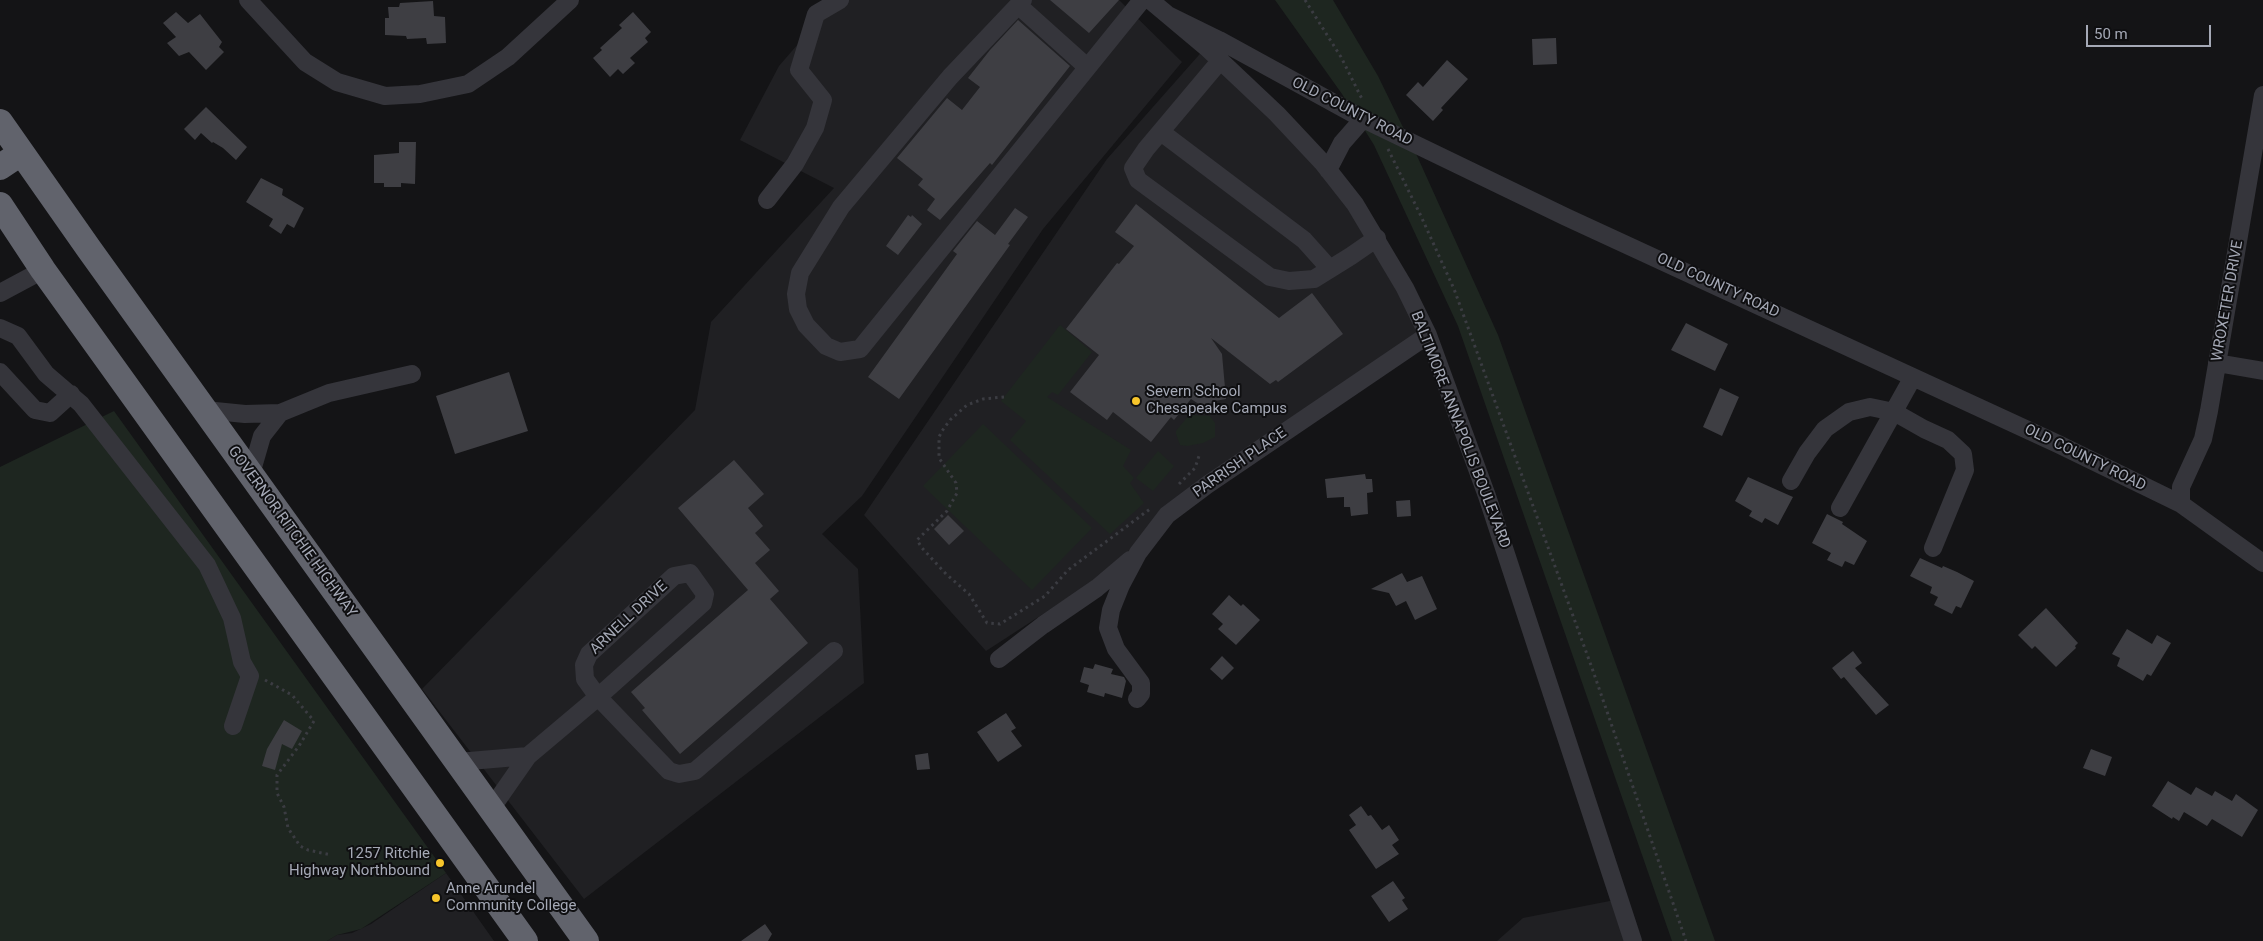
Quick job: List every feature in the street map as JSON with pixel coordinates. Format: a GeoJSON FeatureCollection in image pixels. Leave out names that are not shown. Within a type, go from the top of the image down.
{"type":"FeatureCollection","features":[{"type":"Feature","properties":{"kind":"highway","name":"GOVERNOR RITCHIE HIGHWAY"},"geometry":{"type":"LineString","coordinates":[[0,122],[250,474],[586,941]]}},
{"type":"Feature","properties":{"kind":"highway"},"geometry":{"type":"LineString","coordinates":[[0,167],[21,153]]}},
{"type":"Feature","properties":{"kind":"highway"},"geometry":{"type":"LineString","coordinates":[[0,205],[43,270],[525,941]]}},
{"type":"Feature","properties":{"kind":"street"},"geometry":{"type":"LineString","coordinates":[[248,0],[305,62],[337,82],[385,96],[420,94],[468,84],[508,56],[570,0]]}},
{"type":"Feature","properties":{"kind":"street"},"geometry":{"type":"LineString","coordinates":[[767,200],[794,164],[815,128],[823,100],[799,70],[816,14],[840,0]]}},
{"type":"Feature","properties":{"kind":"street"},"geometry":{"type":"LineString","coordinates":[[1087,67],[1020,3],[950,77],[841,207],[800,273],[796,294],[798,308],[806,325],[821,342],[840,352],[860,349],[1142,0]]}},
{"type":"Feature","properties":{"kind":"street","name":"BALTIMORE ANNAPOLIS BOULEVARD"},"geometry":{"type":"LineString","coordinates":[[1150,0],[1277,114],[1328,170],[1355,204],[1377,238],[1405,288],[1428,335],[1504,545],[1634,941]]}},
{"type":"Feature","properties":{"kind":"street","name":"OLD COUNTY ROAD"},"geometry":{"type":"LineString","coordinates":[[1168,15],[1364,112],[1566,216],[2182,504],[2263,563]]}},
{"type":"Feature","properties":{"kind":"street"},"geometry":{"type":"LineString","coordinates":[[1220,61],[1133,168],[1138,180],[1270,276],[1289,281],[1314,279],[1377,238]]}},
{"type":"Feature","properties":{"kind":"street","name":"WROXETER DRIVE"},"geometry":{"type":"LineString","coordinates":[[2182,504],[2182,487],[2202,439],[2209,411],[2233,281],[2263,95]]}},
{"type":"Feature","properties":{"kind":"street"},"geometry":{"type":"LineString","coordinates":[[1328,170],[1342,143],[1364,112]]}},
{"type":"Feature","properties":{"kind":"street"},"geometry":{"type":"LineString","coordinates":[[1161,132],[1304,240],[1330,269]]}},
{"type":"Feature","properties":{"kind":"street"},"geometry":{"type":"LineString","coordinates":[[0,293],[43,270]]}},
{"type":"Feature","properties":{"kind":"street"},"geometry":{"type":"LineString","coordinates":[[0,328],[18,336],[46,374],[81,404],[207,565],[232,618],[242,662],[250,676],[233,726]]}},
{"type":"Feature","properties":{"kind":"street","name":"PARRISH PLACE"},"geometry":{"type":"LineString","coordinates":[[1138,554],[1168,515],[1207,484],[1428,335]]}},
{"type":"Feature","properties":{"kind":"street"},"geometry":{"type":"LineString","coordinates":[[2217,363],[2263,371]]}},
{"type":"Feature","properties":{"kind":"street"},"geometry":{"type":"LineString","coordinates":[[0,372],[35,410],[50,413],[70,394]]}},
{"type":"Feature","properties":{"kind":"street"},"geometry":{"type":"LineString","coordinates":[[205,410],[245,414],[280,413],[329,394],[412,374]]}},
{"type":"Feature","properties":{"kind":"street"},"geometry":{"type":"LineString","coordinates":[[1840,508],[1913,377]]}},
{"type":"Feature","properties":{"kind":"street"},"geometry":{"type":"LineString","coordinates":[[1791,481],[1807,452],[1825,429],[1849,412],[1870,407],[1894,412],[1948,440],[1963,454],[1965,470],[1933,548]]}},
{"type":"Feature","properties":{"kind":"street"},"geometry":{"type":"LineString","coordinates":[[250,474],[262,436],[280,413]]}},
{"type":"Feature","properties":{"kind":"street"},"geometry":{"type":"LineString","coordinates":[[999,660],[1043,625],[1097,588],[1138,554]]}},
{"type":"Feature","properties":{"kind":"street"},"geometry":{"type":"LineString","coordinates":[[1137,699],[1141,694],[1141,683],[1116,650],[1108,628],[1111,610],[1121,585],[1138,554]]}},
{"type":"Feature","properties":{"kind":"street","name":"ARNELL DRIVE"},"geometry":{"type":"LineString","coordinates":[[491,809],[511,784],[528,756],[598,697],[703,603],[705,594],[690,573],[674,576],[589,654],[584,664],[585,679],[598,697]]}},
{"type":"Feature","properties":{"kind":"street"},"geometry":{"type":"LineString","coordinates":[[598,697],[669,771],[679,774],[695,771],[834,651]]}},
{"type":"Feature","properties":{"kind":"street"},"geometry":{"type":"LineString","coordinates":[[458,762],[528,756]]}},
{"type":"Feature","properties":{"kind":"path"},"geometry":{"type":"LineString","coordinates":[[1306,0],[1341,57],[1364,112]]}},
{"type":"Feature","properties":{"kind":"path"},"geometry":{"type":"LineString","coordinates":[[1387,147],[1454,289],[1592,668],[1686,941]]}},
{"type":"Feature","properties":{"kind":"path"},"geometry":{"type":"LineString","coordinates":[[1004,397],[983,399],[967,405],[950,420],[942,431],[939,437],[939,458],[956,483],[957,493],[947,511],[918,540],[922,548],[946,574],[969,594],[987,622],[1000,624],[1045,596],[1072,567],[1157,503]]}},
{"type":"Feature","properties":{"kind":"path"},"geometry":{"type":"LineString","coordinates":[[1172,490],[1195,468],[1200,453]]}},
{"type":"Feature","properties":{"kind":"path"},"geometry":{"type":"LineString","coordinates":[[250,676],[262,678],[292,695],[314,721],[299,746],[277,775],[277,793],[284,807],[288,828],[300,846],[308,850],[330,855]]}},
{"type":"Feature","properties":{"kind":"shaded area"},"geometry":{"type":"Polygon","coordinates":[[[836,0],[1119,0],[1182,62],[1043,229],[862,496],[822,534],[858,569],[864,683],[584,899],[422,689],[695,410],[711,322],[834,188],[740,140],[779,66],[836,0]]]}},
{"type":"Feature","properties":{"kind":"shaded area"},"geometry":{"type":"Polygon","coordinates":[[[1275,0],[1333,0],[1378,76],[1418,158],[1498,335],[1715,941],[1672,941],[1458,326],[1374,145],[1342,94],[1275,0]]]}},
{"type":"Feature","properties":{"kind":"shaded area","name":"Severn School Chesapeake Campus"},"geometry":{"type":"Polygon","coordinates":[[[1206,47],[1322,162],[1428,335],[1207,485],[1137,553],[986,651],[864,515],[1107,159],[1206,47]]]}},
{"type":"Feature","properties":{"kind":"shaded area"},"geometry":{"type":"Polygon","coordinates":[[[1060,325],[1092,352],[1058,395],[1052,392],[1047,397],[1131,450],[1123,466],[1134,478],[1130,483],[1144,503],[1110,534],[1010,440],[1026,421],[1001,401],[1060,325]]]}},
{"type":"Feature","properties":{"kind":"shaded area"},"geometry":{"type":"Polygon","coordinates":[[[114,411],[446,873],[361,929],[337,935],[327,941],[0,941],[0,467],[114,411]]]}},
{"type":"Feature","properties":{"kind":"shaded area"},"geometry":{"type":"Polygon","coordinates":[[[1189,415],[1210,416],[1215,423],[1215,437],[1203,443],[1187,446],[1180,445],[1176,431],[1189,415]]]}},
{"type":"Feature","properties":{"kind":"shaded area"},"geometry":{"type":"Polygon","coordinates":[[[983,424],[1092,528],[1032,590],[923,486],[983,424]]]}},
{"type":"Feature","properties":{"kind":"shaded area"},"geometry":{"type":"Polygon","coordinates":[[[1158,451],[1174,466],[1153,491],[1136,478],[1158,451]]]}},
{"type":"Feature","properties":{"kind":"shaded area","name":"Anne Arundel Community College"},"geometry":{"type":"Polygon","coordinates":[[[446,873],[494,941],[327,941],[337,935],[352,933],[371,924],[446,873]]]}},
{"type":"Feature","properties":{"kind":"shaded area"},"geometry":{"type":"Polygon","coordinates":[[[1620,899],[1633,941],[1497,941],[1523,918],[1620,899]]]}},
{"type":"Feature","properties":{"kind":"building"},"geometry":{"type":"Polygon","coordinates":[[[1050,0],[1119,0],[1089,33],[1050,0]]]}},
{"type":"Feature","properties":{"kind":"building"},"geometry":{"type":"Polygon","coordinates":[[[433,1],[434,16],[445,17],[446,43],[427,44],[426,38],[407,39],[406,36],[385,35],[385,18],[389,18],[388,7],[399,7],[400,3],[433,1]]]}},
{"type":"Feature","properties":{"kind":"building"},"geometry":{"type":"Polygon","coordinates":[[[176,12],[188,23],[200,14],[222,42],[219,47],[224,52],[206,70],[189,52],[179,56],[167,43],[176,37],[163,23],[176,12]]]}},
{"type":"Feature","properties":{"kind":"building"},"geometry":{"type":"Polygon","coordinates":[[[633,12],[651,32],[645,38],[648,42],[630,58],[635,63],[623,74],[618,69],[610,77],[593,58],[602,50],[600,48],[622,28],[619,25],[633,12]]]}},
{"type":"Feature","properties":{"kind":"building"},"geometry":{"type":"Polygon","coordinates":[[[1018,20],[1070,66],[992,165],[990,163],[940,220],[927,210],[935,199],[918,185],[923,179],[897,158],[947,98],[962,110],[980,87],[968,78],[990,50],[1018,20]]]}},
{"type":"Feature","properties":{"kind":"building"},"geometry":{"type":"Polygon","coordinates":[[[1556,38],[1557,64],[1533,65],[1532,39],[1556,38]]]}},
{"type":"Feature","properties":{"kind":"building"},"geometry":{"type":"Polygon","coordinates":[[[1447,60],[1468,79],[1441,108],[1443,110],[1433,121],[1406,95],[1418,82],[1423,87],[1447,60]]]}},
{"type":"Feature","properties":{"kind":"building"},"geometry":{"type":"Polygon","coordinates":[[[206,107],[247,147],[236,160],[223,148],[212,143],[201,133],[195,140],[184,129],[206,107]]]}},
{"type":"Feature","properties":{"kind":"building"},"geometry":{"type":"Polygon","coordinates":[[[399,142],[416,142],[415,184],[401,183],[401,187],[384,187],[384,183],[374,183],[374,155],[399,153],[399,142]]]}},
{"type":"Feature","properties":{"kind":"building"},"geometry":{"type":"Polygon","coordinates":[[[261,178],[283,189],[282,195],[304,208],[294,228],[287,224],[281,234],[269,226],[273,219],[246,202],[261,178]]]}},
{"type":"Feature","properties":{"kind":"building","name":"Severn School Chesapeake Campus"},"geometry":{"type":"Polygon","coordinates":[[[1136,204],[1279,318],[1312,293],[1343,334],[1278,382],[1276,380],[1270,384],[1211,338],[1222,354],[1226,399],[1215,401],[1205,408],[1191,399],[1174,420],[1171,417],[1151,442],[1113,412],[1107,420],[1070,392],[1099,355],[1066,329],[1117,263],[1119,264],[1134,246],[1115,232],[1136,204]]]}},
{"type":"Feature","properties":{"kind":"building"},"geometry":{"type":"Polygon","coordinates":[[[1015,208],[1028,217],[1008,244],[1010,245],[899,399],[868,377],[957,254],[953,251],[977,221],[995,235],[1015,208]]]}},
{"type":"Feature","properties":{"kind":"building"},"geometry":{"type":"Polygon","coordinates":[[[908,215],[911,217],[912,215],[922,224],[898,255],[886,246],[908,215]]]}},
{"type":"Feature","properties":{"kind":"building"},"geometry":{"type":"Polygon","coordinates":[[[1686,323],[1728,344],[1715,371],[1671,350],[1686,323]]]}},
{"type":"Feature","properties":{"kind":"building"},"geometry":{"type":"Polygon","coordinates":[[[509,372],[528,431],[455,454],[436,396],[509,372]]]}},
{"type":"Feature","properties":{"kind":"building"},"geometry":{"type":"Polygon","coordinates":[[[1720,388],[1739,397],[1722,436],[1703,427],[1720,388]]]}},
{"type":"Feature","properties":{"kind":"building"},"geometry":{"type":"Polygon","coordinates":[[[734,460],[764,494],[748,508],[763,526],[755,533],[770,550],[755,563],[779,591],[770,599],[808,643],[680,754],[642,710],[645,708],[631,692],[748,590],[678,508],[734,460]]]}},
{"type":"Feature","properties":{"kind":"building"},"geometry":{"type":"Polygon","coordinates":[[[1365,474],[1366,479],[1372,479],[1373,492],[1367,493],[1368,514],[1351,516],[1350,507],[1344,507],[1344,497],[1327,498],[1325,479],[1365,474]]]}},
{"type":"Feature","properties":{"kind":"building"},"geometry":{"type":"Polygon","coordinates":[[[1748,477],[1793,497],[1778,525],[1765,518],[1762,523],[1749,516],[1752,511],[1735,501],[1748,477]]]}},
{"type":"Feature","properties":{"kind":"building"},"geometry":{"type":"Polygon","coordinates":[[[1410,500],[1411,516],[1397,517],[1396,501],[1410,500]]]}},
{"type":"Feature","properties":{"kind":"building"},"geometry":{"type":"Polygon","coordinates":[[[1827,514],[1843,522],[1842,524],[1867,541],[1854,565],[1845,561],[1842,567],[1827,560],[1831,553],[1812,543],[1827,514]]]}},
{"type":"Feature","properties":{"kind":"building"},"geometry":{"type":"Polygon","coordinates":[[[948,515],[964,531],[949,545],[934,529],[948,515]]]}},
{"type":"Feature","properties":{"kind":"building"},"geometry":{"type":"Polygon","coordinates":[[[1920,558],[1942,568],[1943,566],[1974,581],[1961,608],[1956,606],[1952,614],[1934,605],[1938,597],[1930,593],[1932,587],[1910,576],[1920,558]]]}},
{"type":"Feature","properties":{"kind":"building"},"geometry":{"type":"Polygon","coordinates":[[[1402,573],[1407,582],[1422,576],[1437,609],[1415,620],[1406,601],[1396,606],[1389,593],[1371,589],[1402,573]]]}},
{"type":"Feature","properties":{"kind":"building"},"geometry":{"type":"Polygon","coordinates":[[[1229,595],[1241,606],[1243,604],[1260,620],[1236,645],[1218,629],[1223,624],[1212,614],[1229,595]]]}},
{"type":"Feature","properties":{"kind":"building"},"geometry":{"type":"Polygon","coordinates":[[[2046,608],[2078,643],[2075,646],[2076,648],[2056,667],[2035,646],[2032,649],[2018,635],[2046,608]]]}},
{"type":"Feature","properties":{"kind":"building"},"geometry":{"type":"Polygon","coordinates":[[[2127,629],[2152,644],[2157,635],[2171,643],[2151,676],[2147,674],[2143,681],[2117,666],[2120,658],[2112,654],[2127,629]]]}},
{"type":"Feature","properties":{"kind":"building"},"geometry":{"type":"Polygon","coordinates":[[[1853,651],[1862,663],[1855,668],[1889,705],[1876,715],[1844,677],[1841,679],[1832,668],[1853,651]]]}},
{"type":"Feature","properties":{"kind":"building"},"geometry":{"type":"Polygon","coordinates":[[[1222,656],[1234,668],[1222,680],[1210,669],[1222,656]]]}},
{"type":"Feature","properties":{"kind":"building"},"geometry":{"type":"Polygon","coordinates":[[[1095,664],[1113,669],[1111,674],[1124,677],[1126,681],[1122,698],[1105,693],[1104,697],[1087,692],[1089,685],[1080,682],[1084,667],[1093,669],[1095,664]]]}},
{"type":"Feature","properties":{"kind":"building"},"geometry":{"type":"Polygon","coordinates":[[[1006,713],[1016,728],[1011,731],[1022,746],[998,762],[977,732],[1006,713]]]}},
{"type":"Feature","properties":{"kind":"building"},"geometry":{"type":"Polygon","coordinates":[[[284,720],[302,731],[292,749],[282,744],[275,770],[262,766],[267,749],[284,720]]]}},
{"type":"Feature","properties":{"kind":"building"},"geometry":{"type":"Polygon","coordinates":[[[2091,749],[2112,757],[2105,776],[2083,768],[2091,749]]]}},
{"type":"Feature","properties":{"kind":"building"},"geometry":{"type":"Polygon","coordinates":[[[928,753],[930,769],[917,770],[915,755],[928,753]]]}},
{"type":"Feature","properties":{"kind":"building"},"geometry":{"type":"Polygon","coordinates":[[[2168,781],[2191,795],[2196,787],[2212,796],[2215,791],[2232,801],[2236,794],[2258,810],[2242,837],[2212,819],[2207,826],[2184,812],[2179,821],[2173,817],[2172,819],[2152,806],[2168,781]]]}},
{"type":"Feature","properties":{"kind":"building"},"geometry":{"type":"Polygon","coordinates":[[[1361,806],[1368,816],[1371,815],[1382,830],[1389,825],[1399,840],[1392,845],[1399,854],[1376,869],[1349,830],[1356,825],[1349,815],[1361,806]]]}},
{"type":"Feature","properties":{"kind":"building"},"geometry":{"type":"Polygon","coordinates":[[[1393,881],[1405,898],[1402,900],[1408,909],[1389,922],[1371,896],[1393,881]]]}},
{"type":"Feature","properties":{"kind":"building"},"geometry":{"type":"Polygon","coordinates":[[[765,924],[772,934],[768,941],[741,941],[765,924]]]}},
{"type":"Feature","properties":{"kind":"place","name":"Severn School Chesapeake Campus"},"geometry":{"type":"Point","coordinates":[1136,401]}},
{"type":"Feature","properties":{"kind":"place","name":"1257 Ritchie Highway Northbound"},"geometry":{"type":"Point","coordinates":[440,863]}},
{"type":"Feature","properties":{"kind":"place","name":"Anne Arundel Community College"},"geometry":{"type":"Point","coordinates":[436,898]}}]}
